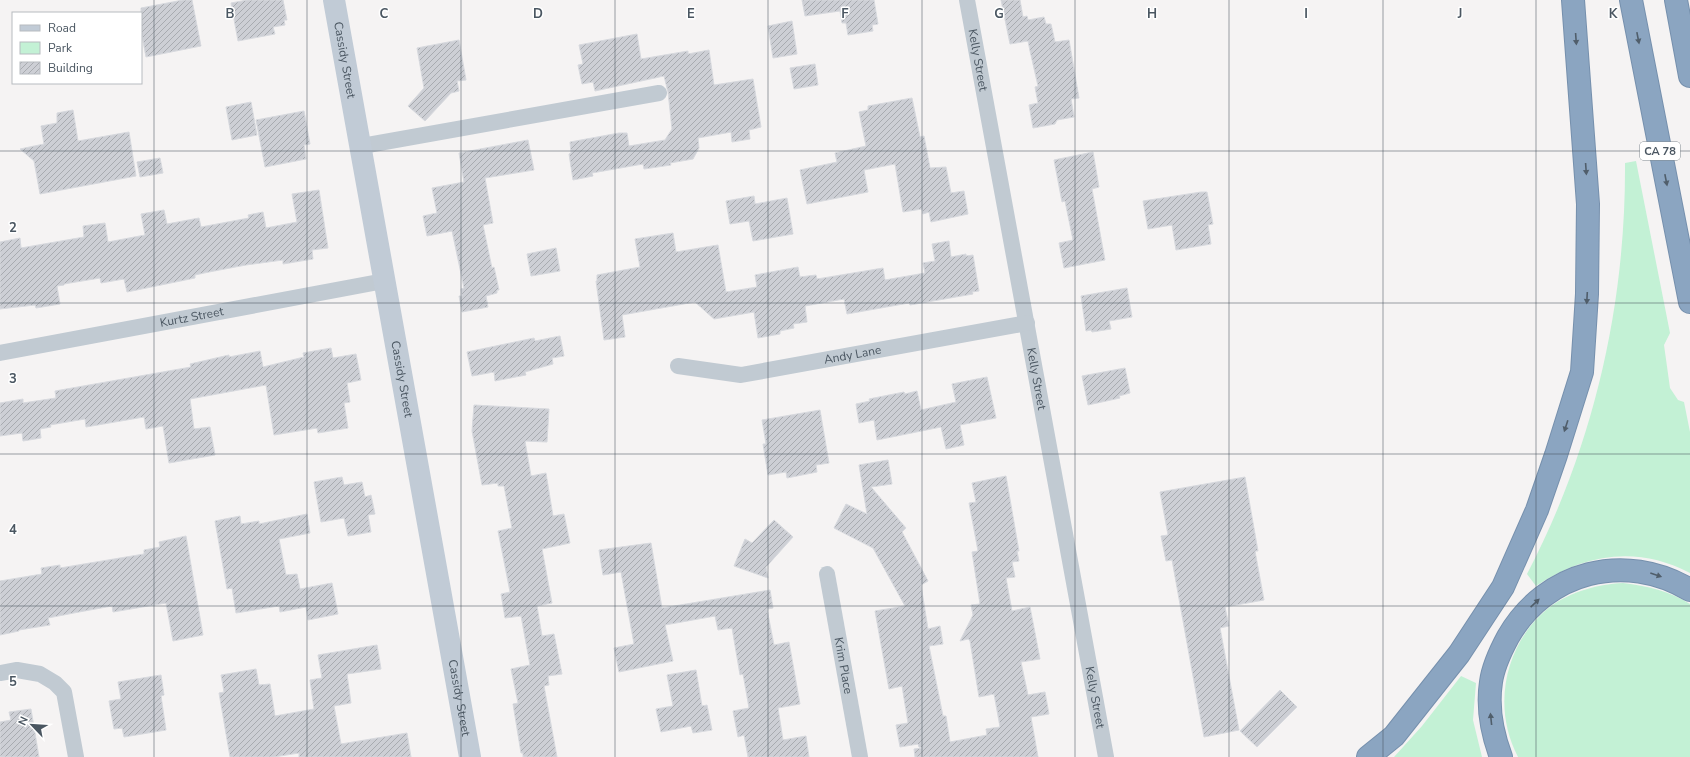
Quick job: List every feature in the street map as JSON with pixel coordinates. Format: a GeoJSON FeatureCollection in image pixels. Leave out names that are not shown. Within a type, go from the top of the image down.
{"type":"FeatureCollection","features":[{"type":"Feature","properties":{"kind":"highway"},"geometry":{"type":"LineString","coordinates":[[1368,757],[1394,736],[1459,654],[1503,587],[1536,510],[1556,455],[1582,372],[1587,294],[1588,204],[1573,0]]}},
{"type":"Feature","properties":{"kind":"highway","name":"CA 78"},"geometry":{"type":"LineString","coordinates":[[1631,0],[1690,302]]}},
{"type":"Feature","properties":{"kind":"highway"},"geometry":{"type":"LineString","coordinates":[[1676,0],[1690,76]]}},
{"type":"Feature","properties":{"kind":"highway"},"geometry":{"type":"LineString","coordinates":[[1501,757],[1491,725],[1489,701],[1491,680],[1497,661],[1511,632],[1525,612],[1538,600],[1554,588],[1588,574],[1618,570],[1652,574],[1690,590]]}},
{"type":"Feature","properties":{"kind":"main road","name":"Cassidy Street"},"geometry":{"type":"LineString","coordinates":[[334,0],[362,146],[384,282],[470,757]]}},
{"type":"Feature","properties":{"kind":"street","name":"Kelly Street"},"geometry":{"type":"LineString","coordinates":[[967,0],[1106,757]]}},
{"type":"Feature","properties":{"kind":"street"},"geometry":{"type":"LineString","coordinates":[[362,146],[659,93]]}},
{"type":"Feature","properties":{"kind":"street","name":"Kurtz Street"},"geometry":{"type":"LineString","coordinates":[[0,353],[384,282]]}},
{"type":"Feature","properties":{"kind":"street","name":"Andy Lane"},"geometry":{"type":"LineString","coordinates":[[678,366],[741,375],[1027,324]]}},
{"type":"Feature","properties":{"kind":"street","name":"Krim Place"},"geometry":{"type":"LineString","coordinates":[[827,574],[860,757]]}},
{"type":"Feature","properties":{"kind":"street"},"geometry":{"type":"LineString","coordinates":[[0,673],[17,670],[40,674],[55,683],[64,692],[76,757]]}},
{"type":"Feature","properties":{"kind":"green space"},"geometry":{"type":"Polygon","coordinates":[[[1636,161],[1670,333],[1664,345],[1670,388],[1678,400],[1684,402],[1690,432],[1690,573],[1670,564],[1650,559],[1631,556],[1611,557],[1592,560],[1573,567],[1554,575],[1536,586],[1527,574],[1550,526],[1570,477],[1587,426],[1601,375],[1612,323],[1619,270],[1624,217],[1625,163],[1636,161]]]}},
{"type":"Feature","properties":{"kind":"green space"},"geometry":{"type":"Polygon","coordinates":[[[1623,583],[1658,590],[1682,599],[1690,604],[1690,757],[1518,757],[1510,738],[1504,698],[1506,679],[1512,659],[1520,641],[1532,625],[1554,604],[1582,590],[1603,585],[1623,583]]]}},
{"type":"Feature","properties":{"kind":"green space"},"geometry":{"type":"Polygon","coordinates":[[[1461,676],[1476,683],[1473,720],[1482,757],[1394,757],[1422,726],[1461,676]]]}},
{"type":"Feature","properties":{"kind":"building"},"geometry":{"type":"Polygon","coordinates":[[[183,0],[192,0],[201,46],[146,57],[142,36],[141,8],[183,0]]]}},
{"type":"Feature","properties":{"kind":"building"},"geometry":{"type":"Polygon","coordinates":[[[247,0],[283,0],[287,20],[284,20],[285,25],[273,27],[275,34],[238,41],[231,3],[247,0]]]}},
{"type":"Feature","properties":{"kind":"building"},"geometry":{"type":"Polygon","coordinates":[[[802,0],[874,0],[878,24],[872,25],[873,31],[848,35],[846,23],[842,23],[840,11],[805,16],[802,0]]]}},
{"type":"Feature","properties":{"kind":"building"},"geometry":{"type":"Polygon","coordinates":[[[1001,0],[1020,0],[1023,17],[1027,16],[1028,20],[1044,17],[1046,24],[1051,24],[1055,42],[1069,40],[1079,98],[1071,99],[1074,117],[1057,120],[1055,124],[1033,128],[1029,105],[1038,103],[1035,87],[1038,86],[1028,41],[1010,44],[1001,0]]]}},
{"type":"Feature","properties":{"kind":"building"},"geometry":{"type":"Polygon","coordinates":[[[792,21],[797,54],[773,58],[768,26],[792,21]]]}},
{"type":"Feature","properties":{"kind":"building"},"geometry":{"type":"Polygon","coordinates":[[[637,34],[641,59],[688,51],[688,54],[709,50],[714,85],[753,79],[761,127],[749,130],[750,139],[732,142],[731,132],[698,138],[699,148],[693,159],[670,163],[671,165],[644,169],[643,164],[592,173],[593,176],[573,180],[569,154],[571,153],[570,142],[619,133],[627,133],[629,146],[665,140],[672,129],[668,92],[664,76],[595,91],[593,82],[582,84],[578,65],[583,64],[579,45],[637,34]]]}},
{"type":"Feature","properties":{"kind":"building"},"geometry":{"type":"Polygon","coordinates":[[[459,40],[466,80],[457,81],[459,91],[451,93],[425,121],[408,106],[424,88],[417,48],[459,40]]]}},
{"type":"Feature","properties":{"kind":"building"},"geometry":{"type":"Polygon","coordinates":[[[815,64],[818,85],[794,89],[790,68],[815,64]]]}},
{"type":"Feature","properties":{"kind":"building"},"geometry":{"type":"Polygon","coordinates":[[[912,98],[920,137],[924,136],[930,168],[946,167],[951,193],[964,191],[968,214],[931,222],[929,212],[923,214],[922,209],[903,212],[895,164],[864,170],[868,192],[807,204],[800,170],[837,162],[835,153],[866,146],[859,112],[868,110],[868,106],[912,98]]]}},
{"type":"Feature","properties":{"kind":"building"},"geometry":{"type":"Polygon","coordinates":[[[251,102],[257,135],[232,140],[226,107],[251,102]]]}},
{"type":"Feature","properties":{"kind":"building"},"geometry":{"type":"Polygon","coordinates":[[[73,110],[78,141],[129,132],[136,176],[40,194],[34,161],[20,149],[44,144],[41,126],[57,123],[57,113],[73,110]]]}},
{"type":"Feature","properties":{"kind":"building"},"geometry":{"type":"Polygon","coordinates":[[[304,111],[310,144],[304,145],[306,159],[265,167],[256,120],[304,111]]]}},
{"type":"Feature","properties":{"kind":"building"},"geometry":{"type":"Polygon","coordinates":[[[528,140],[534,170],[485,178],[493,223],[483,225],[492,268],[494,267],[499,290],[497,290],[497,293],[486,296],[488,307],[462,312],[459,296],[462,296],[461,289],[464,288],[452,231],[427,236],[423,216],[437,213],[432,188],[464,182],[459,153],[528,140]]]}},
{"type":"Feature","properties":{"kind":"building"},"geometry":{"type":"Polygon","coordinates":[[[1093,152],[1099,187],[1092,189],[1105,260],[1064,268],[1059,243],[1073,240],[1065,201],[1062,202],[1054,160],[1093,152]]]}},
{"type":"Feature","properties":{"kind":"building"},"geometry":{"type":"Polygon","coordinates":[[[160,158],[163,173],[140,177],[137,162],[160,158]]]}},
{"type":"Feature","properties":{"kind":"building"},"geometry":{"type":"Polygon","coordinates":[[[319,190],[328,248],[312,250],[313,259],[283,264],[283,260],[246,265],[195,275],[195,278],[127,292],[124,279],[101,283],[100,278],[57,286],[60,304],[36,308],[35,305],[0,309],[0,242],[20,238],[21,248],[84,237],[83,226],[105,223],[108,242],[145,235],[141,214],[164,210],[167,224],[199,218],[201,227],[249,218],[248,215],[263,212],[266,228],[297,222],[292,194],[319,190]]]}},
{"type":"Feature","properties":{"kind":"building"},"geometry":{"type":"Polygon","coordinates":[[[1207,192],[1213,224],[1208,225],[1211,244],[1176,250],[1172,225],[1148,229],[1143,201],[1207,192]]]}},
{"type":"Feature","properties":{"kind":"building"},"geometry":{"type":"Polygon","coordinates":[[[754,196],[755,204],[787,198],[793,234],[753,241],[749,221],[730,224],[726,201],[754,196]]]}},
{"type":"Feature","properties":{"kind":"building"},"geometry":{"type":"Polygon","coordinates":[[[673,233],[676,252],[718,245],[726,292],[757,287],[755,275],[798,267],[800,277],[816,275],[817,279],[883,268],[885,280],[925,273],[923,263],[935,261],[932,244],[949,241],[951,257],[966,254],[966,256],[973,255],[979,291],[972,292],[973,294],[910,305],[909,303],[847,314],[844,299],[805,306],[807,322],[793,324],[794,328],[780,331],[780,334],[758,338],[754,312],[714,319],[695,302],[622,315],[625,337],[604,340],[596,281],[597,275],[640,267],[635,239],[673,233]]]}},
{"type":"Feature","properties":{"kind":"building"},"geometry":{"type":"Polygon","coordinates":[[[556,248],[560,271],[531,276],[527,254],[556,248]]]}},
{"type":"Feature","properties":{"kind":"building"},"geometry":{"type":"Polygon","coordinates":[[[1127,288],[1132,317],[1109,321],[1111,329],[1092,332],[1091,330],[1086,331],[1081,296],[1127,288]]]}},
{"type":"Feature","properties":{"kind":"building"},"geometry":{"type":"Polygon","coordinates":[[[560,336],[564,356],[552,358],[553,364],[525,372],[526,375],[495,381],[494,372],[472,376],[467,352],[534,338],[535,341],[560,336]]]}},
{"type":"Feature","properties":{"kind":"building"},"geometry":{"type":"Polygon","coordinates":[[[331,348],[333,358],[356,354],[361,380],[347,383],[350,402],[344,403],[348,428],[318,433],[317,428],[274,435],[266,385],[190,399],[194,429],[210,427],[215,455],[169,463],[163,426],[146,429],[144,417],[86,427],[85,419],[50,425],[51,427],[40,429],[41,438],[23,441],[22,433],[0,436],[0,403],[23,399],[23,403],[56,398],[55,391],[191,367],[190,364],[229,355],[229,357],[260,351],[263,367],[304,357],[303,353],[331,348]]]}},
{"type":"Feature","properties":{"kind":"building"},"geometry":{"type":"Polygon","coordinates":[[[1125,368],[1130,393],[1119,396],[1120,398],[1088,405],[1082,376],[1125,368]]]}},
{"type":"Feature","properties":{"kind":"building"},"geometry":{"type":"Polygon","coordinates":[[[987,377],[996,418],[960,425],[964,445],[946,449],[941,427],[877,440],[874,420],[859,423],[856,404],[870,401],[869,399],[917,391],[921,410],[956,402],[952,384],[987,377]]]}},
{"type":"Feature","properties":{"kind":"building"},"geometry":{"type":"Polygon","coordinates":[[[474,405],[549,409],[547,442],[525,441],[531,476],[546,473],[553,516],[564,514],[570,543],[542,549],[552,603],[537,606],[542,636],[554,634],[562,674],[548,676],[549,685],[544,686],[557,757],[523,757],[523,753],[521,753],[513,704],[518,703],[511,669],[530,665],[521,616],[505,618],[501,594],[510,592],[498,531],[512,528],[504,486],[498,486],[498,483],[482,485],[472,431],[474,405]]]}},
{"type":"Feature","properties":{"kind":"building"},"geometry":{"type":"Polygon","coordinates":[[[820,410],[829,463],[816,465],[817,472],[787,478],[786,472],[768,475],[763,444],[766,444],[762,420],[820,410]]]}},
{"type":"Feature","properties":{"kind":"building"},"geometry":{"type":"Polygon","coordinates":[[[888,460],[892,484],[871,487],[906,528],[902,532],[928,581],[921,585],[928,629],[940,626],[943,644],[929,646],[943,716],[946,716],[950,742],[987,735],[986,729],[1000,727],[994,694],[979,697],[970,641],[968,639],[960,641],[973,615],[971,605],[980,604],[972,552],[978,551],[969,503],[976,502],[972,483],[1006,476],[1019,551],[1017,551],[1019,561],[1012,562],[1015,577],[1006,578],[1012,611],[1030,607],[1040,659],[1021,662],[1028,695],[1045,692],[1049,714],[1031,717],[1038,757],[915,757],[914,749],[922,748],[919,747],[918,744],[900,747],[896,725],[908,723],[902,686],[889,689],[875,611],[905,606],[873,548],[834,528],[846,504],[867,514],[859,465],[888,460]]]}},
{"type":"Feature","properties":{"kind":"building"},"geometry":{"type":"Polygon","coordinates":[[[342,477],[344,485],[362,482],[365,497],[371,495],[375,514],[368,515],[371,532],[348,536],[344,518],[321,522],[314,482],[342,477]]]}},
{"type":"Feature","properties":{"kind":"building"},"geometry":{"type":"Polygon","coordinates":[[[1245,477],[1258,551],[1255,551],[1264,600],[1225,607],[1229,626],[1220,628],[1239,730],[1204,737],[1172,560],[1166,561],[1161,536],[1168,535],[1160,492],[1245,477]]]}},
{"type":"Feature","properties":{"kind":"building"},"geometry":{"type":"Polygon","coordinates":[[[307,514],[310,533],[279,539],[286,575],[297,574],[300,589],[332,583],[338,614],[308,620],[306,607],[280,612],[279,606],[236,613],[232,588],[227,589],[215,521],[240,516],[241,524],[259,521],[259,524],[307,514]]]}},
{"type":"Feature","properties":{"kind":"building"},"geometry":{"type":"Polygon","coordinates":[[[774,520],[793,537],[766,567],[768,578],[734,566],[745,539],[752,543],[774,520]]]}},
{"type":"Feature","properties":{"kind":"building"},"geometry":{"type":"Polygon","coordinates":[[[186,536],[203,635],[173,641],[166,603],[113,612],[112,606],[79,612],[48,618],[50,625],[0,635],[0,581],[42,574],[41,568],[60,565],[60,568],[144,554],[144,550],[160,547],[159,542],[186,536]]]}},
{"type":"Feature","properties":{"kind":"building"},"geometry":{"type":"Polygon","coordinates":[[[651,543],[662,608],[770,590],[773,608],[767,609],[774,645],[789,642],[800,704],[778,708],[783,740],[806,736],[809,757],[748,757],[744,735],[738,737],[733,711],[749,708],[743,674],[740,675],[732,628],[718,630],[715,616],[665,625],[673,661],[619,672],[614,648],[634,644],[621,572],[603,575],[599,550],[651,543]]]}},
{"type":"Feature","properties":{"kind":"building"},"geometry":{"type":"Polygon","coordinates":[[[377,645],[381,669],[347,674],[351,703],[334,706],[341,744],[407,733],[411,757],[299,757],[299,753],[274,757],[230,757],[219,693],[224,692],[221,675],[256,669],[259,685],[270,684],[275,716],[314,709],[310,680],[322,678],[318,655],[377,645]]]}},
{"type":"Feature","properties":{"kind":"building"},"geometry":{"type":"Polygon","coordinates":[[[696,670],[702,706],[707,705],[712,730],[693,733],[691,726],[661,732],[656,709],[673,706],[667,675],[696,670]]]}},
{"type":"Feature","properties":{"kind":"building"},"geometry":{"type":"Polygon","coordinates":[[[161,675],[164,695],[161,696],[166,730],[124,737],[122,728],[114,729],[109,701],[121,699],[118,682],[161,675]]]}},
{"type":"Feature","properties":{"kind":"building"},"geometry":{"type":"Polygon","coordinates":[[[1280,690],[1297,707],[1257,747],[1240,731],[1280,690]]]}},
{"type":"Feature","properties":{"kind":"building"},"geometry":{"type":"Polygon","coordinates":[[[31,709],[39,757],[0,757],[0,722],[11,720],[9,712],[31,709]]]}}]}
